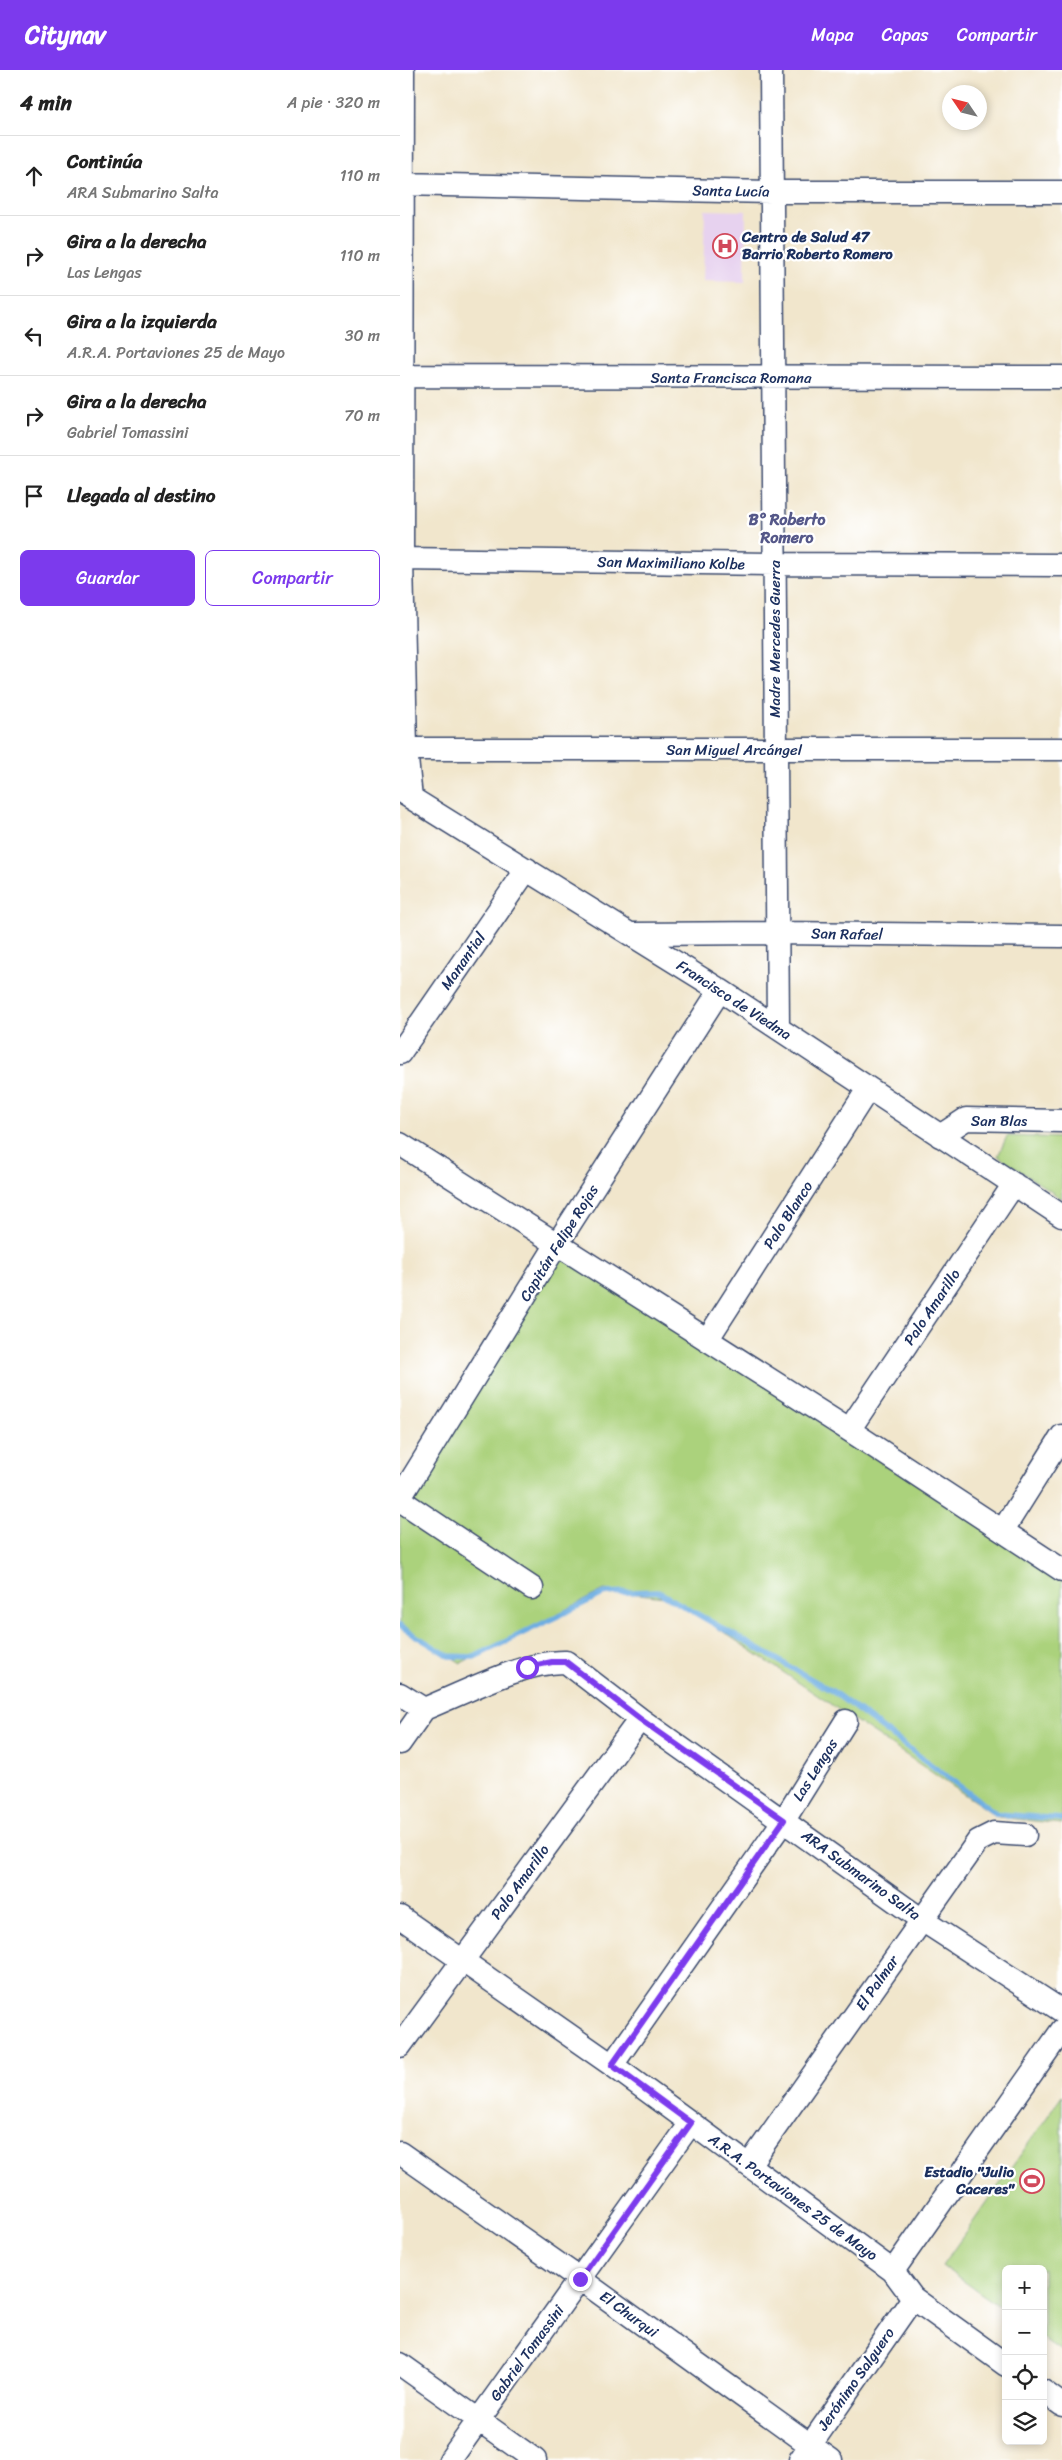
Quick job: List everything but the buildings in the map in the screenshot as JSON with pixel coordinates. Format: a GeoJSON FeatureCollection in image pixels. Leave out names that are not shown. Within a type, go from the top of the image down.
{"type":"FeatureCollection","features":[{"type":"Feature","properties":{"kind":"street"},"geometry":{"type":"LineString","coordinates":[[403,70],[401,559],[405,795]]}},
{"type":"Feature","properties":{"kind":"street","name":"Madre Mercedes Guerra"},"geometry":{"type":"LineString","coordinates":[[772,70],[778,1028]]}},
{"type":"Feature","properties":{"kind":"street","name":"Santa Lucía"},"geometry":{"type":"LineString","coordinates":[[402,184],[772,192],[1062,192]]}},
{"type":"Feature","properties":{"kind":"street","name":"Santa Francisca Romana"},"geometry":{"type":"LineString","coordinates":[[402,376],[1062,377]]}},
{"type":"Feature","properties":{"kind":"street","name":"San Maximiliano Kolbe"},"geometry":{"type":"LineString","coordinates":[[401,559],[774,564],[1062,565]]}},
{"type":"Feature","properties":{"kind":"street","name":"San Miguel Arcángel"},"geometry":{"type":"LineString","coordinates":[[403,751],[1062,749]]}},
{"type":"Feature","properties":{"kind":"street","name":"Francisco de Viedma"},"geometry":{"type":"LineString","coordinates":[[405,795],[633,934],[1062,1216]]}},
{"type":"Feature","properties":{"kind":"street","name":"Manantial"},"geometry":{"type":"LineString","coordinates":[[400,1053],[527,869]]}},
{"type":"Feature","properties":{"kind":"street","name":"San Rafael"},"geometry":{"type":"LineString","coordinates":[[633,934],[777,933],[1062,936]]}},
{"type":"Feature","properties":{"kind":"street","name":"Capitán Felipe Rojas"},"geometry":{"type":"LineString","coordinates":[[400,1499],[557,1244],[720,990]]}},
{"type":"Feature","properties":{"kind":"street","name":"Palo Blanco"},"geometry":{"type":"LineString","coordinates":[[707,1340],[868,1089]]}},
{"type":"Feature","properties":{"kind":"street","name":"San Blas"},"geometry":{"type":"LineString","coordinates":[[940,1136],[966,1119],[1062,1122]]}},
{"type":"Feature","properties":{"kind":"street"},"geometry":{"type":"LineString","coordinates":[[400,1144],[849,1430],[1062,1570]]}},
{"type":"Feature","properties":{"kind":"street","name":"Palo Amarillo"},"geometry":{"type":"LineString","coordinates":[[849,1430],[1014,1184]]}},
{"type":"Feature","properties":{"kind":"street"},"geometry":{"type":"LineString","coordinates":[[1002,1530],[1062,1436]]}},
{"type":"Feature","properties":{"kind":"street"},"geometry":{"type":"LineString","coordinates":[[400,1499],[532,1588]]}},
{"type":"Feature","properties":{"kind":"street","name":"ARA Submarino Salta"},"geometry":{"type":"LineString","coordinates":[[424,1709],[527,1667],[552,1662],[566,1662],[640,1719],[922,1920],[1062,2011]]}},
{"type":"Feature","properties":{"kind":"street"},"geometry":{"type":"LineString","coordinates":[[400,1694],[424,1709],[400,1743]]}},
{"type":"Feature","properties":{"kind":"street","name":"Palo Amarillo"},"geometry":{"type":"LineString","coordinates":[[400,2046],[640,1719]]}},
{"type":"Feature","properties":{"kind":"street","name":"Las Lengas"},"geometry":{"type":"LineString","coordinates":[[612,2065],[784,1820],[846,1721]]}},
{"type":"Feature","properties":{"kind":"street","name":"El Palmar"},"geometry":{"type":"LineString","coordinates":[[749,2165],[978,1842],[994,1833],[1025,1835]]}},
{"type":"Feature","properties":{"kind":"street","name":"A.R.A. Portaviones 25 de Mayo"},"geometry":{"type":"LineString","coordinates":[[400,1917],[463,1959],[612,2065],[893,2271],[913,2298],[1002,2362]]}},
{"type":"Feature","properties":{"kind":"street"},"geometry":{"type":"LineString","coordinates":[[893,2271],[1062,2030]]}},
{"type":"Feature","properties":{"kind":"street","name":"Gabriel Tomassini"},"geometry":{"type":"LineString","coordinates":[[450,2460],[691,2123]]}},
{"type":"Feature","properties":{"kind":"street","name":"El Churqui"},"geometry":{"type":"LineString","coordinates":[[400,2153],[580,2279],[805,2453],[831,2460]]}},
{"type":"Feature","properties":{"kind":"street","name":"Jerónimo Salguero"},"geometry":{"type":"LineString","coordinates":[[805,2453],[913,2298]]}},
{"type":"Feature","properties":{"kind":"street"},"geometry":{"type":"LineString","coordinates":[[400,2364],[535,2460]]}},
{"type":"Feature","properties":{"kind":"street"},"geometry":{"type":"LineString","coordinates":[[1047,2394],[1062,2405]]}},
{"type":"Feature","properties":{"kind":"shaded area","name":"Centro de Salud 47 Barrio Roberto Romero"},"geometry":{"type":"Polygon","coordinates":[[[705,210],[746,211],[745,282],[703,281],[705,210]]]}},
{"type":"Feature","properties":{"kind":"green space"},"geometry":{"type":"Polygon","coordinates":[[[1007,1136],[1062,1138],[1062,1199],[998,1156],[1007,1136]]]}},
{"type":"Feature","properties":{"kind":"green space"},"geometry":{"type":"Polygon","coordinates":[[[559,1252],[1062,1573],[1062,1824],[998,1817],[673,1598],[604,1590],[461,1663],[400,1625],[400,1500],[559,1252]]]}},
{"type":"Feature","properties":{"kind":"green space","name":"Estadio \"Julio Caceres\""},"geometry":{"type":"Polygon","coordinates":[[[1062,2096],[1062,2351],[1047,2341],[1047,2265],[1002,2265],[1002,2308],[942,2266],[1062,2096]]]}},
{"type":"Feature","properties":{"kind":"waterway"},"geometry":{"type":"LineString","coordinates":[[400,1626],[449,1656],[474,1657],[605,1593],[657,1591],[832,1691],[997,1814],[1062,1819]]}},
{"type":"Feature","properties":{"kind":"place","name":"Centro de Salud 47 Barrio Roberto Romero"},"geometry":{"type":"Point","coordinates":[725,246]}},
{"type":"Feature","properties":{"kind":"place","name":"Estadio \"Julio Caceres\""},"geometry":{"type":"Point","coordinates":[1032,2181]}},
{"type":"Feature","properties":{"kind":"district","name":"B° Roberto Romero"},"geometry":{"type":"Point","coordinates":[787,528]}},
{"type":"Feature","properties":{"kind":"route"},"geometry":{"type":"LineString","coordinates":[[527,1667],[552,1662],[566,1662],[640,1719],[784,1820],[612,2065],[691,2123],[580,2279]]}}]}
